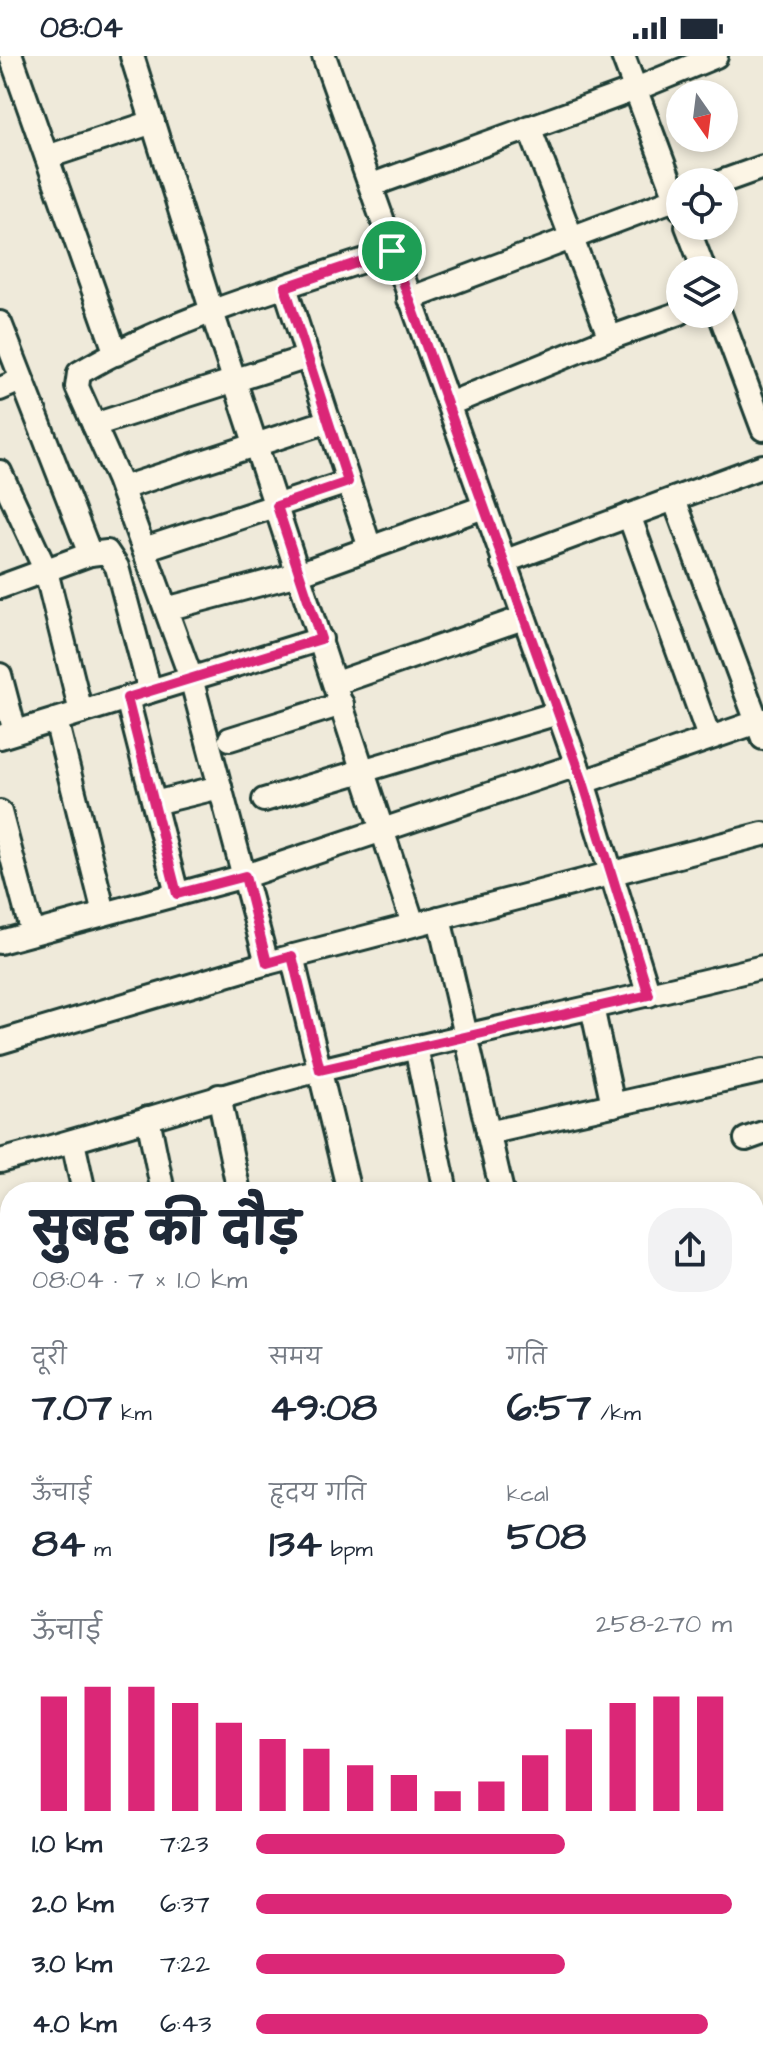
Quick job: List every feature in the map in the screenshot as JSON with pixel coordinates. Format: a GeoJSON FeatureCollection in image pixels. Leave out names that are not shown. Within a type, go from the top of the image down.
{"type":"FeatureCollection","features":[{"type":"Feature","properties":{"kind":"street"},"geometry":{"type":"LineString","coordinates":[[11,56],[116,354]]}},
{"type":"Feature","properties":{"kind":"street"},"geometry":{"type":"LineString","coordinates":[[132,56],[212,312],[413,924]]}},
{"type":"Feature","properties":{"kind":"street"},"geometry":{"type":"LineString","coordinates":[[623,56],[666,168]]}},
{"type":"Feature","properties":{"kind":"street"},"geometry":{"type":"LineString","coordinates":[[372,185],[636,89],[716,56]]}},
{"type":"Feature","properties":{"kind":"street"},"geometry":{"type":"LineString","coordinates":[[328,57],[392,251],[580,774],[649,995]]}},
{"type":"Feature","properties":{"kind":"street"},"geometry":{"type":"LineString","coordinates":[[47,157],[153,122]]}},
{"type":"Feature","properties":{"kind":"street"},"geometry":{"type":"LineString","coordinates":[[529,127],[610,338]]}},
{"type":"Feature","properties":{"kind":"street"},"geometry":{"type":"LineString","coordinates":[[738,176],[763,167]]}},
{"type":"Feature","properties":{"kind":"street"},"geometry":{"type":"LineString","coordinates":[[409,299],[666,206]]}},
{"type":"Feature","properties":{"kind":"street"},"geometry":{"type":"LineString","coordinates":[[267,963],[191,678],[122,488],[77,387],[76,378],[79,373],[116,354],[212,312],[392,251]]}},
{"type":"Feature","properties":{"kind":"street"},"geometry":{"type":"LineString","coordinates":[[285,287],[370,548]]}},
{"type":"Feature","properties":{"kind":"street"},"geometry":{"type":"LineString","coordinates":[[449,404],[666,318]]}},
{"type":"Feature","properties":{"kind":"street"},"geometry":{"type":"LineString","coordinates":[[0,323],[90,554]]}},
{"type":"Feature","properties":{"kind":"street"},"geometry":{"type":"LineString","coordinates":[[725,328],[763,429]]}},
{"type":"Feature","properties":{"kind":"street"},"geometry":{"type":"LineString","coordinates":[[94,425],[308,357]]}},
{"type":"Feature","properties":{"kind":"street"},"geometry":{"type":"LineString","coordinates":[[0,389],[21,380]]}},
{"type":"Feature","properties":{"kind":"street"},"geometry":{"type":"LineString","coordinates":[[122,488],[329,421]]}},
{"type":"Feature","properties":{"kind":"street"},"geometry":{"type":"LineString","coordinates":[[503,562],[763,466]]}},
{"type":"Feature","properties":{"kind":"street"},"geometry":{"type":"LineString","coordinates":[[1,479],[46,571],[81,712]]}},
{"type":"Feature","properties":{"kind":"street"},"geometry":{"type":"LineString","coordinates":[[144,549],[348,482]]}},
{"type":"Feature","properties":{"kind":"street"},"geometry":{"type":"LineString","coordinates":[[0,942],[245,876],[384,831],[709,737],[761,727],[674,499]]}},
{"type":"Feature","properties":{"kind":"street"},"geometry":{"type":"LineString","coordinates":[[166,609],[298,574],[484,507]]}},
{"type":"Feature","properties":{"kind":"street"},"geometry":{"type":"LineString","coordinates":[[629,515],[709,737]]}},
{"type":"Feature","properties":{"kind":"street"},"geometry":{"type":"LineString","coordinates":[[0,587],[90,554],[107,552],[117,567],[150,691]]}},
{"type":"Feature","properties":{"kind":"street"},"geometry":{"type":"LineString","coordinates":[[230,739],[523,618]]}},
{"type":"Feature","properties":{"kind":"street"},"geometry":{"type":"LineString","coordinates":[[0,675],[7,735],[321,639]]}},
{"type":"Feature","properties":{"kind":"street"},"geometry":{"type":"LineString","coordinates":[[127,698],[177,894]]}},
{"type":"Feature","properties":{"kind":"street"},"geometry":{"type":"LineString","coordinates":[[264,800],[558,713]]}},
{"type":"Feature","properties":{"kind":"street"},"geometry":{"type":"LineString","coordinates":[[56,720],[104,913]]}},
{"type":"Feature","properties":{"kind":"street"},"geometry":{"type":"LineString","coordinates":[[154,803],[220,787]]}},
{"type":"Feature","properties":{"kind":"street"},"geometry":{"type":"LineString","coordinates":[[0,812],[32,933]]}},
{"type":"Feature","properties":{"kind":"street"},"geometry":{"type":"LineString","coordinates":[[0,1042],[292,956],[763,834]]}},
{"type":"Feature","properties":{"kind":"street"},"geometry":{"type":"LineString","coordinates":[[439,918],[500,1182]]}},
{"type":"Feature","properties":{"kind":"street"},"geometry":{"type":"LineString","coordinates":[[292,956],[347,1182]]}},
{"type":"Feature","properties":{"kind":"street"},"geometry":{"type":"LineString","coordinates":[[0,1161],[73,1142],[219,1096],[320,1070],[763,967]]}},
{"type":"Feature","properties":{"kind":"street"},"geometry":{"type":"LineString","coordinates":[[592,1007],[613,1105]]}},
{"type":"Feature","properties":{"kind":"street"},"geometry":{"type":"LineString","coordinates":[[416,1047],[444,1182]]}},
{"type":"Feature","properties":{"kind":"street"},"geometry":{"type":"LineString","coordinates":[[488,1133],[763,1071]]}},
{"type":"Feature","properties":{"kind":"street"},"geometry":{"type":"LineString","coordinates":[[219,1096],[237,1182]]}},
{"type":"Feature","properties":{"kind":"street"},"geometry":{"type":"LineString","coordinates":[[148,1118],[161,1182]]}},
{"type":"Feature","properties":{"kind":"street"},"geometry":{"type":"LineString","coordinates":[[73,1142],[82,1182]]}},
{"type":"Feature","properties":{"kind":"route"},"geometry":{"type":"LineString","coordinates":[[392,251],[601,833],[649,995],[320,1070],[292,956],[267,963],[245,876],[177,894],[127,698],[321,639],[277,506],[348,482],[285,287],[392,251]]}}]}
